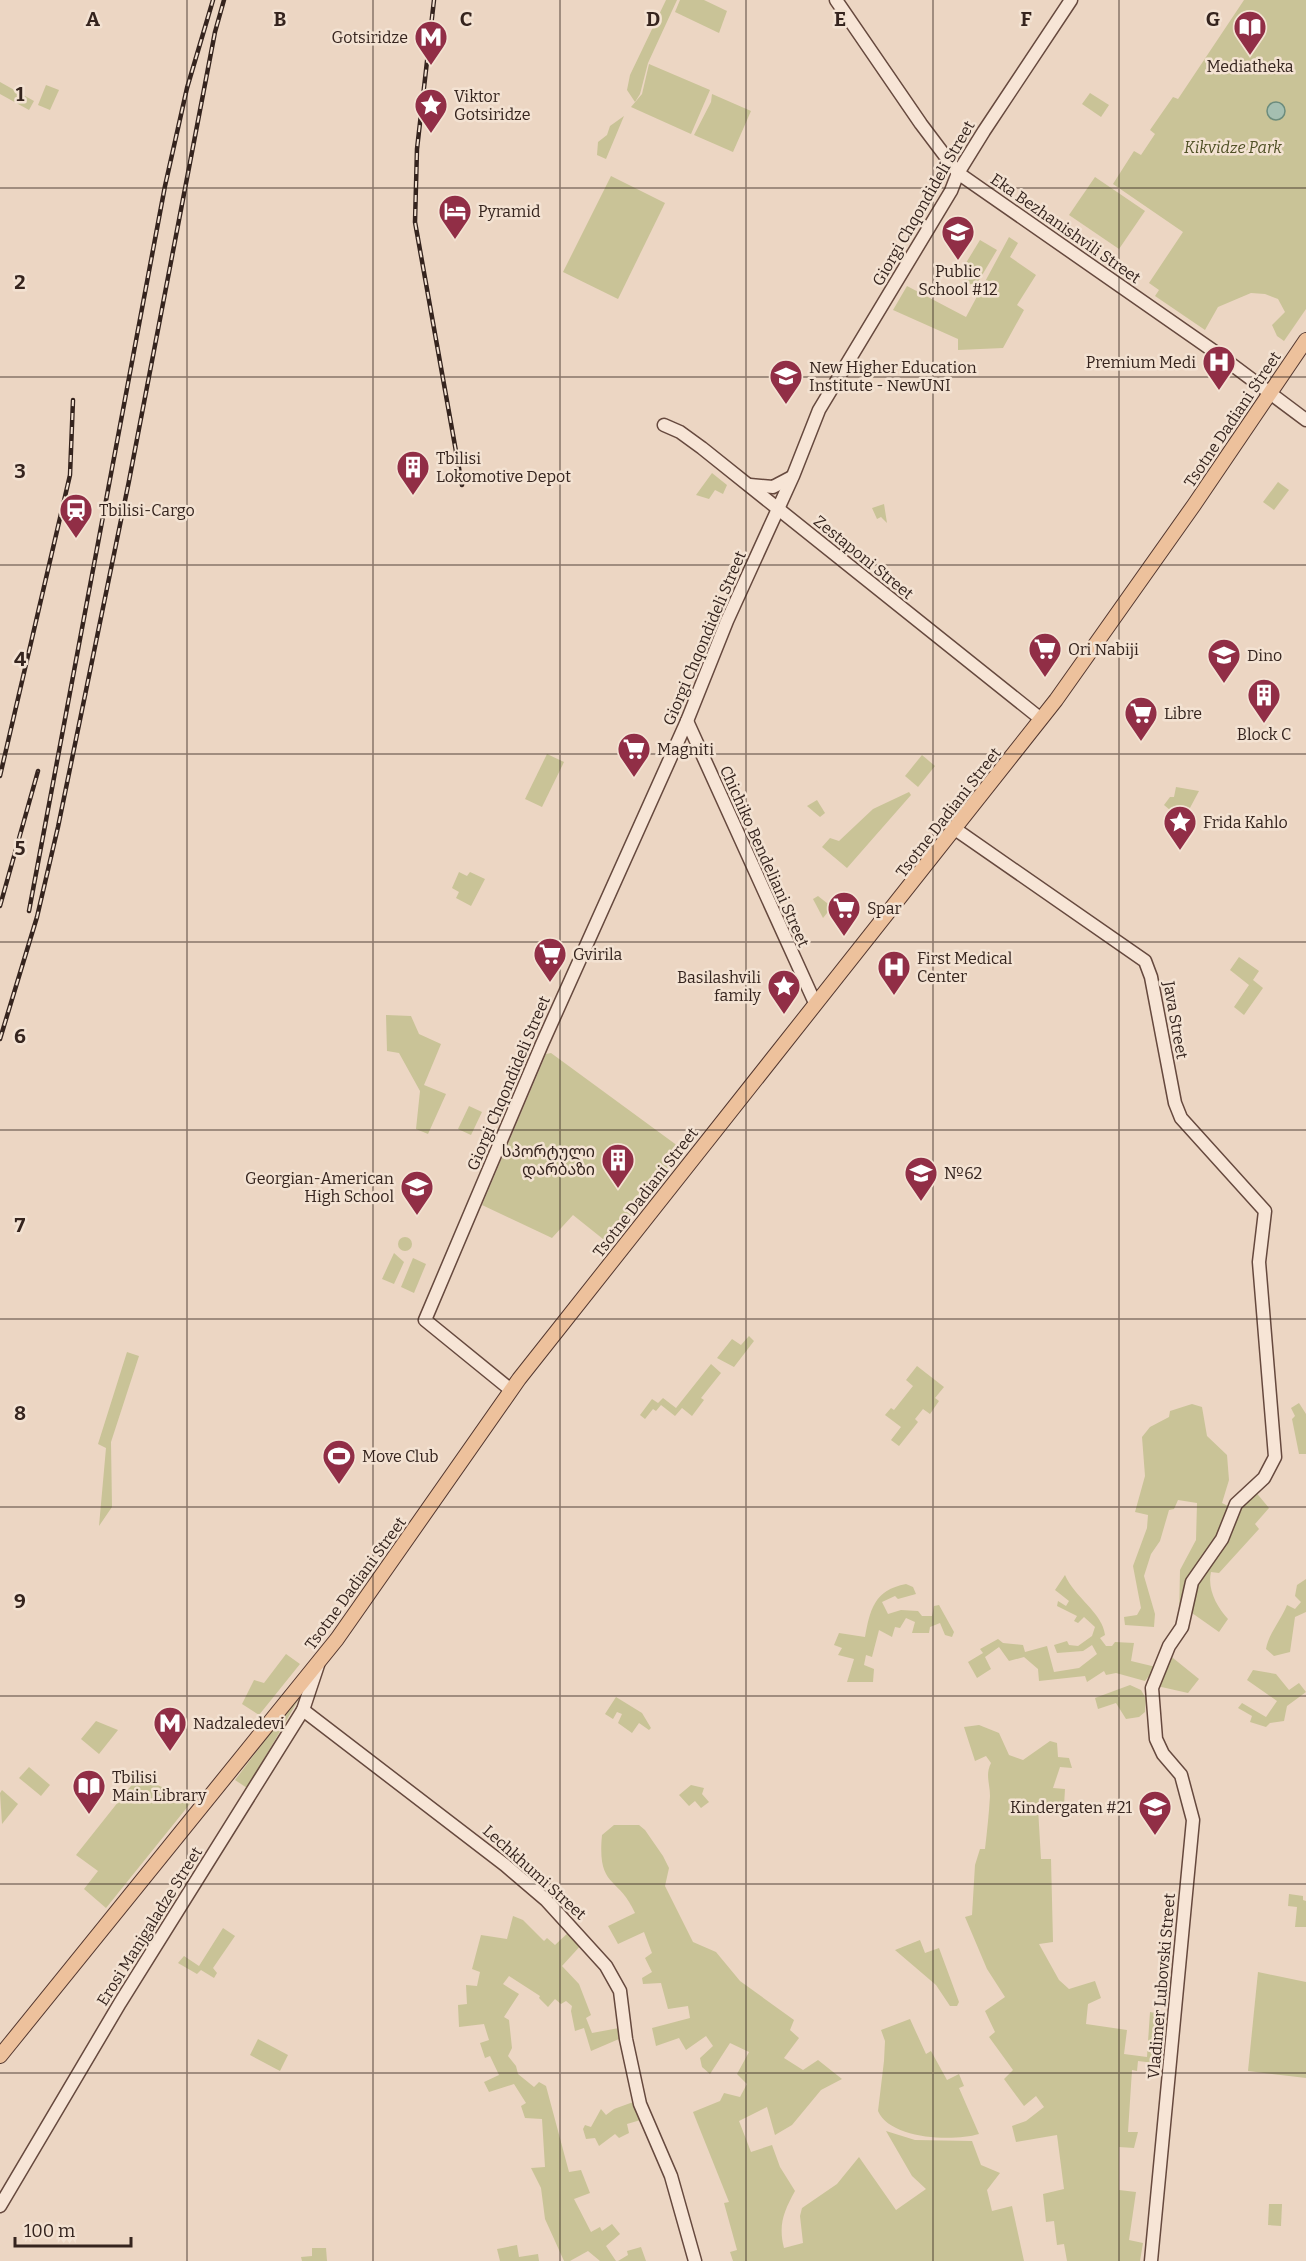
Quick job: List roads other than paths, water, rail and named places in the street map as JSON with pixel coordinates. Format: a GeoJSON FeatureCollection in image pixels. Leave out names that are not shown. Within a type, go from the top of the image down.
{"type":"FeatureCollection","features":[{"type":"Feature","properties":{"kind":"main road","name":"Tsotne Dadiani Street"},"geometry":{"type":"LineString","coordinates":[[0,2056],[320,1660],[377,1584],[511,1390],[1041,719],[1140,582],[1306,340]]}},
{"type":"Feature","properties":{"kind":"street","name":"Eka Bezhanishvili Street"},"geometry":{"type":"LineString","coordinates":[[836,0],[921,124],[958,173],[1270,392],[1306,420]]}},
{"type":"Feature","properties":{"kind":"street","name":"Giorgi Chqondideli Street"},"geometry":{"type":"LineString","coordinates":[[511,1390],[425,1320],[542,1044],[687,721],[727,621],[793,476],[819,410],[951,191],[958,173],[1071,0]]}},
{"type":"Feature","properties":{"kind":"street","name":"Zestaponi Street"},"geometry":{"type":"LineString","coordinates":[[664,425],[680,432],[748,485],[1041,719]]}},
{"type":"Feature","properties":{"kind":"street"},"geometry":{"type":"LineString","coordinates":[[748,485],[773,487],[793,476]]}},
{"type":"Feature","properties":{"kind":"street","name":"Chichiko Bendeliani Street"},"geometry":{"type":"LineString","coordinates":[[687,721],[815,1004]]}},
{"type":"Feature","properties":{"kind":"street","name":"Java Street"},"geometry":{"type":"LineString","coordinates":[[955,829],[1145,961],[1152,977],[1175,1103],[1181,1118],[1265,1210]]}},
{"type":"Feature","properties":{"kind":"street","name":"Vladimer Lubovski Street"},"geometry":{"type":"LineString","coordinates":[[1151,2261],[1193,1820],[1181,1775],[1163,1754],[1156,1739],[1153,1724],[1152,1688],[1169,1646],[1182,1627],[1192,1582],[1222,1539],[1236,1504],[1264,1478],[1275,1457],[1259,1262],[1265,1210]]}},
{"type":"Feature","properties":{"kind":"street","name":"Erosi Manjgaladze Street"},"geometry":{"type":"LineString","coordinates":[[0,2206],[123,1998],[303,1710],[320,1660]]}},
{"type":"Feature","properties":{"kind":"street","name":"Lechkhumi Street"},"geometry":{"type":"LineString","coordinates":[[303,1710],[505,1865],[546,1900],[606,1966],[620,1991],[626,2039],[640,2104],[671,2176],[695,2261]]}},
{"type":"Feature","properties":{"kind":"railway"},"geometry":{"type":"LineString","coordinates":[[29,911],[165,186],[187,88],[213,0]]}},
{"type":"Feature","properties":{"kind":"railway"},"geometry":{"type":"LineString","coordinates":[[0,1039],[37,917],[58,827],[129,481],[215,32],[224,0]]}},
{"type":"Feature","properties":{"kind":"railway"},"geometry":{"type":"LineString","coordinates":[[434,0],[417,149],[415,222],[462,485]]}},
{"type":"Feature","properties":{"kind":"railway"},"geometry":{"type":"LineString","coordinates":[[0,776],[70,475],[73,400]]}},
{"type":"Feature","properties":{"kind":"railway"},"geometry":{"type":"LineString","coordinates":[[0,906],[38,771]]}},
{"type":"Feature","properties":{"kind":"place","name":"Mediatheka"},"geometry":{"type":"Point","coordinates":[1250,56]}},
{"type":"Feature","properties":{"kind":"place","name":"Gotsiridze"},"geometry":{"type":"Point","coordinates":[431,66]}},
{"type":"Feature","properties":{"kind":"place","name":"Viktor Gotsiridze"},"geometry":{"type":"Point","coordinates":[431,134]}},
{"type":"Feature","properties":{"kind":"place","name":"Pyramid"},"geometry":{"type":"Point","coordinates":[455,240]}},
{"type":"Feature","properties":{"kind":"place","name":"Public School #12"},"geometry":{"type":"Point","coordinates":[958,261]}},
{"type":"Feature","properties":{"kind":"place","name":"Premium Medi"},"geometry":{"type":"Point","coordinates":[1219,391]}},
{"type":"Feature","properties":{"kind":"place","name":"New Higher Education Institute - NewUNI"},"geometry":{"type":"Point","coordinates":[786,405]}},
{"type":"Feature","properties":{"kind":"place","name":"Tbilisi Lokomotive Depot"},"geometry":{"type":"Point","coordinates":[413,496]}},
{"type":"Feature","properties":{"kind":"place","name":"Tbilisi-Cargo"},"geometry":{"type":"Point","coordinates":[76,539]}},
{"type":"Feature","properties":{"kind":"place","name":"Ori Nabiji"},"geometry":{"type":"Point","coordinates":[1045,678]}},
{"type":"Feature","properties":{"kind":"place","name":"Dino"},"geometry":{"type":"Point","coordinates":[1224,684]}},
{"type":"Feature","properties":{"kind":"place","name":"Block C"},"geometry":{"type":"Point","coordinates":[1264,724]}},
{"type":"Feature","properties":{"kind":"place","name":"Libre"},"geometry":{"type":"Point","coordinates":[1141,742]}},
{"type":"Feature","properties":{"kind":"place","name":"Magniti"},"geometry":{"type":"Point","coordinates":[634,778]}},
{"type":"Feature","properties":{"kind":"place","name":"Frida Kahlo"},"geometry":{"type":"Point","coordinates":[1180,851]}},
{"type":"Feature","properties":{"kind":"place","name":"Spar"},"geometry":{"type":"Point","coordinates":[844,937]}},
{"type":"Feature","properties":{"kind":"place","name":"Gvirila"},"geometry":{"type":"Point","coordinates":[550,983]}},
{"type":"Feature","properties":{"kind":"place","name":"First Medical Center"},"geometry":{"type":"Point","coordinates":[894,996]}},
{"type":"Feature","properties":{"kind":"place","name":"Basilashvili family"},"geometry":{"type":"Point","coordinates":[784,1015]}},
{"type":"Feature","properties":{"kind":"place","name":"სპორტული დარბაზი"},"geometry":{"type":"Point","coordinates":[618,1189]}},
{"type":"Feature","properties":{"kind":"place","name":"№62"},"geometry":{"type":"Point","coordinates":[921,1202]}},
{"type":"Feature","properties":{"kind":"place","name":"Georgian-American High School"},"geometry":{"type":"Point","coordinates":[417,1216]}},
{"type":"Feature","properties":{"kind":"place","name":"Move Club"},"geometry":{"type":"Point","coordinates":[339,1485]}},
{"type":"Feature","properties":{"kind":"place","name":"Nadzaledevi"},"geometry":{"type":"Point","coordinates":[170,1752]}},
{"type":"Feature","properties":{"kind":"place","name":"Tbilisi Main Library"},"geometry":{"type":"Point","coordinates":[89,1815]}},
{"type":"Feature","properties":{"kind":"place","name":"Kindergaten #21"},"geometry":{"type":"Point","coordinates":[1155,1836]}},
{"type":"Feature","properties":{"kind":"park label","name":"Kikvidze Park"},"geometry":{"type":"Point","coordinates":[1233,147]}}]}
